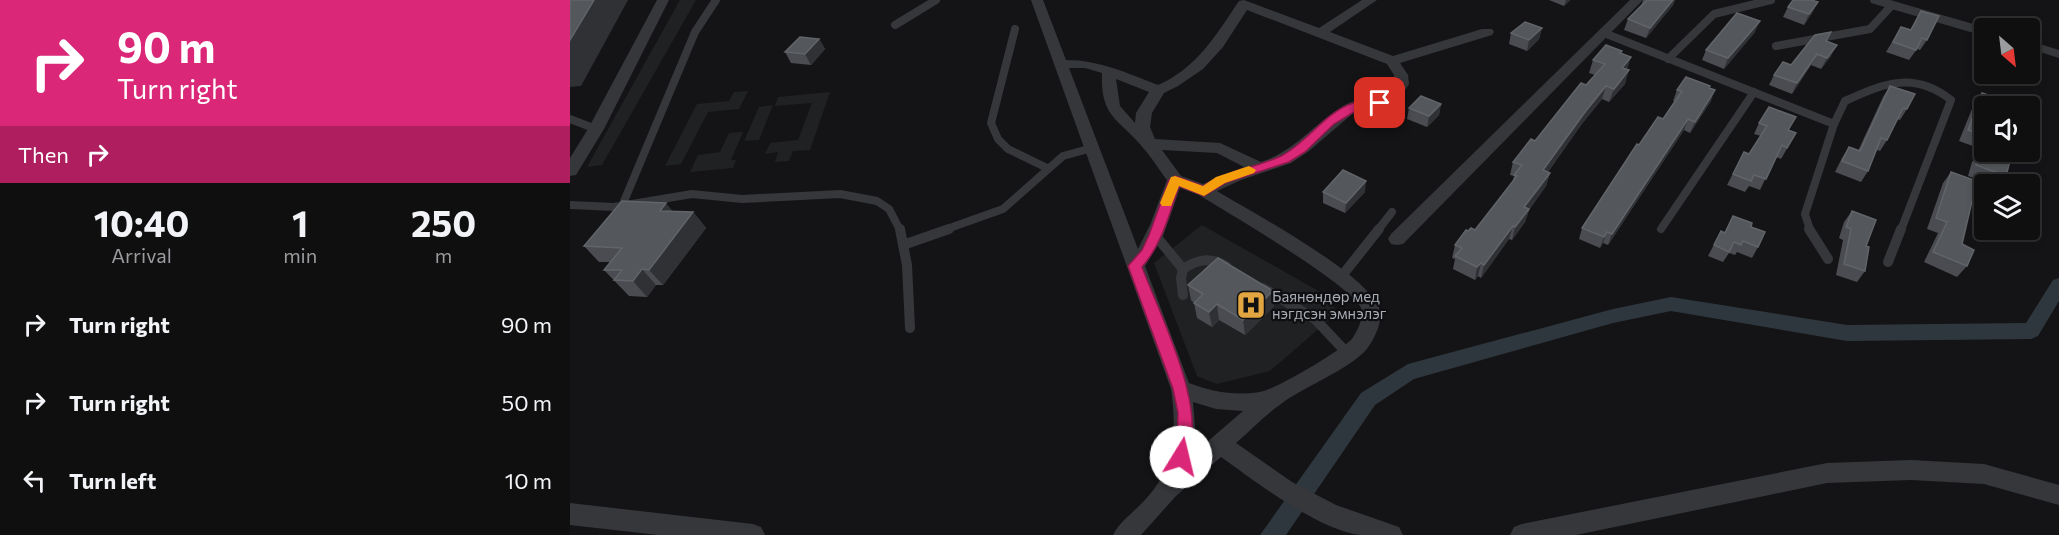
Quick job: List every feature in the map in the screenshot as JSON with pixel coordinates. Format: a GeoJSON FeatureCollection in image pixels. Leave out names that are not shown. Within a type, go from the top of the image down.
{"type":"FeatureCollection","features":[{"type":"Feature","properties":{"kind":"street"},"geometry":{"type":"LineString","coordinates":[[570,171],[596,129],[663,0]]}},
{"type":"Feature","properties":{"kind":"street"},"geometry":{"type":"LineString","coordinates":[[1037,0],[1181,389],[1186,413],[1185,441],[1177,473],[1170,488]]}},
{"type":"Feature","properties":{"kind":"street"},"geometry":{"type":"LineString","coordinates":[[1320,33],[1371,0]]}},
{"type":"Feature","properties":{"kind":"street"},"geometry":{"type":"LineString","coordinates":[[1397,239],[1637,0]]}},
{"type":"Feature","properties":{"kind":"street"},"geometry":{"type":"LineString","coordinates":[[1876,0],[1974,29]]}},
{"type":"Feature","properties":{"kind":"street"},"geometry":{"type":"LineString","coordinates":[[1149,144],[1142,127],[1144,113],[1158,90],[1175,84],[1191,74],[1206,59],[1246,2],[1392,61],[1401,75],[1402,84],[1390,98],[1372,104],[1360,104],[1330,122],[1301,149],[1284,159],[1221,180],[1204,191]]}},
{"type":"Feature","properties":{"kind":"street"},"geometry":{"type":"LineString","coordinates":[[1392,61],[1487,32]]}},
{"type":"Feature","properties":{"kind":"street"},"geometry":{"type":"LineString","coordinates":[[2040,48],[2059,54]]}},
{"type":"Feature","properties":{"kind":"street"},"geometry":{"type":"LineString","coordinates":[[1060,64],[1085,64],[1158,90]]}},
{"type":"Feature","properties":{"kind":"street"},"geometry":{"type":"LineString","coordinates":[[1109,71],[1108,94],[1114,110],[1149,144],[1175,180],[1204,191],[1341,277],[1362,295],[1371,310],[1369,327],[1358,345],[1274,397],[1170,488],[1125,535]]}},
{"type":"Feature","properties":{"kind":"street"},"geometry":{"type":"LineString","coordinates":[[1149,144],[1220,148],[1259,168]]}},
{"type":"Feature","properties":{"kind":"street"},"geometry":{"type":"LineString","coordinates":[[1135,266],[1147,253],[1175,180]]}},
{"type":"Feature","properties":{"kind":"street"},"geometry":{"type":"LineString","coordinates":[[1181,389],[1205,399],[1235,404],[1274,397]]}},
{"type":"Feature","properties":{"kind":"street"},"geometry":{"type":"LineString","coordinates":[[1220,444],[1284,489],[1330,514],[1391,535]]}},
{"type":"Feature","properties":{"kind":"street"},"geometry":{"type":"LineString","coordinates":[[1522,535],[1827,473],[1911,470],[1984,474],[2059,495]]}},
{"type":"Feature","properties":{"kind":"street"},"geometry":{"type":"LineString","coordinates":[[570,514],[753,535]]}},
{"type":"Feature","properties":{"kind":"lane"},"geometry":{"type":"LineString","coordinates":[[622,206],[695,32],[716,0]]}},
{"type":"Feature","properties":{"kind":"lane"},"geometry":{"type":"LineString","coordinates":[[894,25],[936,0]]}},
{"type":"Feature","properties":{"kind":"lane"},"geometry":{"type":"LineString","coordinates":[[1668,59],[1714,14],[1771,0]]}},
{"type":"Feature","properties":{"kind":"lane"},"geometry":{"type":"LineString","coordinates":[[1776,46],[1870,29],[1892,5]]}},
{"type":"Feature","properties":{"kind":"lane"},"geometry":{"type":"LineString","coordinates":[[1015,29],[991,123],[998,139],[1008,149],[1047,168]]}},
{"type":"Feature","properties":{"kind":"lane"},"geometry":{"type":"LineString","coordinates":[[1604,33],[1834,124]]}},
{"type":"Feature","properties":{"kind":"lane"},"geometry":{"type":"LineString","coordinates":[[1828,260],[1807,226],[1805,214],[1834,124],[1845,101],[1901,80],[1936,89],[1951,100],[1933,143],[1906,221],[1888,262]]}},
{"type":"Feature","properties":{"kind":"lane"},"geometry":{"type":"LineString","coordinates":[[1661,229],[1754,92]]}},
{"type":"Feature","properties":{"kind":"lane"},"geometry":{"type":"LineString","coordinates":[[570,119],[596,129]]}},
{"type":"Feature","properties":{"kind":"lane"},"geometry":{"type":"LineString","coordinates":[[903,245],[1003,209],[1063,156],[1092,148]]}},
{"type":"Feature","properties":{"kind":"lane"},"geometry":{"type":"LineString","coordinates":[[570,205],[622,206],[695,193],[741,199],[799,194],[860,196],[888,207],[898,222],[903,245],[910,328]]}},
{"type":"Feature","properties":{"kind":"lane"},"geometry":{"type":"LineString","coordinates":[[1341,277],[1392,212]]}},
{"type":"Feature","properties":{"kind":"lane"},"geometry":{"type":"LineString","coordinates":[[1155,235],[1183,269]]}},
{"type":"Feature","properties":{"kind":"lane"},"geometry":{"type":"LineString","coordinates":[[1183,295],[1181,278],[1183,269],[1196,260],[1206,258],[1215,260],[1235,271]]}},
{"type":"Feature","properties":{"kind":"lane"},"geometry":{"type":"LineString","coordinates":[[1255,283],[1315,319],[1347,353]]}},
{"type":"Feature","properties":{"kind":"shaded area"},"geometry":{"type":"Polygon","coordinates":[[[680,0],[696,0],[602,165],[587,167],[680,0]]]}},
{"type":"Feature","properties":{"kind":"shaded area"},"geometry":{"type":"Polygon","coordinates":[[[748,91],[739,109],[708,112],[681,164],[665,166],[697,104],[729,101],[734,92],[748,91]]]}},
{"type":"Feature","properties":{"kind":"shaded area"},"geometry":{"type":"Polygon","coordinates":[[[830,92],[810,150],[793,151],[789,161],[775,162],[778,152],[765,154],[770,143],[798,140],[812,103],[775,106],[778,97],[830,92]]]}},
{"type":"Feature","properties":{"kind":"shaded area"},"geometry":{"type":"Polygon","coordinates":[[[773,105],[759,140],[744,141],[759,107],[773,105]]]}},
{"type":"Feature","properties":{"kind":"shaded area"},"geometry":{"type":"Polygon","coordinates":[[[743,132],[731,160],[736,160],[733,168],[690,172],[698,155],[720,152],[729,133],[743,132]]]}},
{"type":"Feature","properties":{"kind":"shaded area","name":"Баянөндөр мед нэгдсэн эмнэлэг"},"geometry":{"type":"Polygon","coordinates":[[[1202,225],[1329,297],[1337,313],[1270,371],[1217,384],[1197,376],[1154,263],[1202,225]]]}},
{"type":"Feature","properties":{"kind":"building"},"geometry":{"type":"Polygon","coordinates":[[[594,0],[570,40],[570,1],[594,0]]]}},
{"type":"Feature","properties":{"kind":"building"},"geometry":{"type":"Polygon","coordinates":[[[1647,0],[1673,0],[1650,28],[1628,19],[1647,0]]]}},
{"type":"Feature","properties":{"kind":"building"},"geometry":{"type":"Polygon","coordinates":[[[1793,0],[1818,2],[1809,14],[1788,7],[1793,0]]]}},
{"type":"Feature","properties":{"kind":"building"},"geometry":{"type":"Polygon","coordinates":[[[1921,11],[1939,16],[1927,40],[1922,38],[1916,50],[1893,42],[1901,27],[1911,30],[1921,11]]]}},
{"type":"Feature","properties":{"kind":"building"},"geometry":{"type":"Polygon","coordinates":[[[1737,13],[1760,21],[1728,58],[1706,50],[1737,13]]]}},
{"type":"Feature","properties":{"kind":"building"},"geometry":{"type":"Polygon","coordinates":[[[1525,22],[1542,28],[1529,40],[1511,33],[1525,22]]]}},
{"type":"Feature","properties":{"kind":"building"},"geometry":{"type":"Polygon","coordinates":[[[1831,32],[1826,41],[1837,45],[1827,58],[1817,54],[1797,83],[1774,75],[1783,62],[1791,65],[1815,35],[1831,32]]]}},
{"type":"Feature","properties":{"kind":"building"},"geometry":{"type":"Polygon","coordinates":[[[800,37],[819,39],[805,54],[785,52],[800,37]]]}},
{"type":"Feature","properties":{"kind":"building"},"geometry":{"type":"Polygon","coordinates":[[[1606,45],[1631,57],[1622,68],[1629,70],[1614,89],[1606,86],[1585,112],[1543,170],[1550,173],[1524,207],[1529,209],[1515,227],[1513,226],[1484,265],[1481,263],[1477,267],[1455,256],[1462,248],[1455,245],[1466,230],[1471,228],[1475,230],[1517,176],[1514,175],[1522,165],[1513,162],[1531,139],[1535,141],[1581,83],[1586,85],[1605,64],[1593,60],[1606,45]]]}},
{"type":"Feature","properties":{"kind":"building"},"geometry":{"type":"Polygon","coordinates":[[[1686,77],[1715,90],[1695,122],[1688,119],[1612,234],[1607,232],[1604,237],[1582,228],[1637,144],[1639,145],[1658,117],[1663,119],[1682,91],[1677,90],[1686,77]]]}},
{"type":"Feature","properties":{"kind":"building"},"geometry":{"type":"Polygon","coordinates":[[[1890,86],[1915,94],[1907,109],[1903,108],[1887,140],[1881,138],[1868,171],[1842,161],[1849,147],[1860,151],[1890,86]]]}},
{"type":"Feature","properties":{"kind":"building"},"geometry":{"type":"Polygon","coordinates":[[[1421,96],[1441,104],[1429,116],[1409,108],[1421,96]]]}},
{"type":"Feature","properties":{"kind":"building"},"geometry":{"type":"Polygon","coordinates":[[[1769,107],[1796,117],[1788,130],[1796,133],[1787,148],[1782,145],[1766,179],[1754,175],[1751,181],[1733,174],[1744,152],[1749,154],[1767,126],[1759,123],[1769,107]]]}},
{"type":"Feature","properties":{"kind":"building"},"geometry":{"type":"Polygon","coordinates":[[[1974,114],[1974,132],[1968,130],[1974,114]]]}},
{"type":"Feature","properties":{"kind":"building"},"geometry":{"type":"Polygon","coordinates":[[[1977,162],[2010,162],[2007,174],[1976,165],[1977,162]]]}},
{"type":"Feature","properties":{"kind":"building"},"geometry":{"type":"Polygon","coordinates":[[[1343,170],[1366,181],[1346,203],[1323,192],[1343,170]]]}},
{"type":"Feature","properties":{"kind":"building"},"geometry":{"type":"Polygon","coordinates":[[[1951,172],[1974,180],[1974,197],[1962,244],[1974,250],[1967,266],[1933,252],[1947,222],[1936,218],[1951,172]]]}},
{"type":"Feature","properties":{"kind":"building"},"geometry":{"type":"Polygon","coordinates":[[[622,201],[666,203],[660,211],[693,212],[649,270],[642,269],[633,281],[614,280],[622,270],[604,270],[622,248],[584,246],[622,201]]]}},
{"type":"Feature","properties":{"kind":"building"},"geometry":{"type":"Polygon","coordinates":[[[1852,211],[1876,220],[1866,246],[1869,247],[1865,271],[1844,264],[1851,229],[1846,227],[1852,211]]]}},
{"type":"Feature","properties":{"kind":"building"},"geometry":{"type":"Polygon","coordinates":[[[1733,216],[1752,223],[1751,227],[1765,232],[1758,247],[1743,241],[1741,245],[1734,242],[1729,252],[1714,245],[1721,231],[1725,233],[1733,216]]]}},
{"type":"Feature","properties":{"kind":"building"},"geometry":{"type":"Polygon","coordinates":[[[1218,258],[1273,291],[1243,320],[1217,304],[1209,312],[1194,303],[1203,294],[1188,285],[1218,258]]]}},
{"type":"Feature","properties":{"kind":"waterway"},"geometry":{"type":"LineString","coordinates":[[1272,535],[1368,399],[1408,372],[1613,316],[1671,304],[1847,333],[2031,331],[2059,285]]}},
{"type":"Feature","properties":{"kind":"slow traffic"},"geometry":{"type":"LineString","coordinates":[[1167,203],[1175,180],[1204,191],[1221,180],[1249,170]]}},
{"type":"Feature","properties":{"kind":"place","name":"Баянөндөр мед нэгдсэн эмнэлэг"},"geometry":{"type":"Point","coordinates":[1251,305]}},
{"type":"Feature","properties":{"kind":"route"},"geometry":{"type":"LineString","coordinates":[[1181,457],[1185,441],[1186,413],[1181,389],[1135,266],[1147,253],[1175,180],[1204,191],[1221,180],[1284,159],[1301,149],[1330,122],[1356,105],[1380,103]]}}]}
